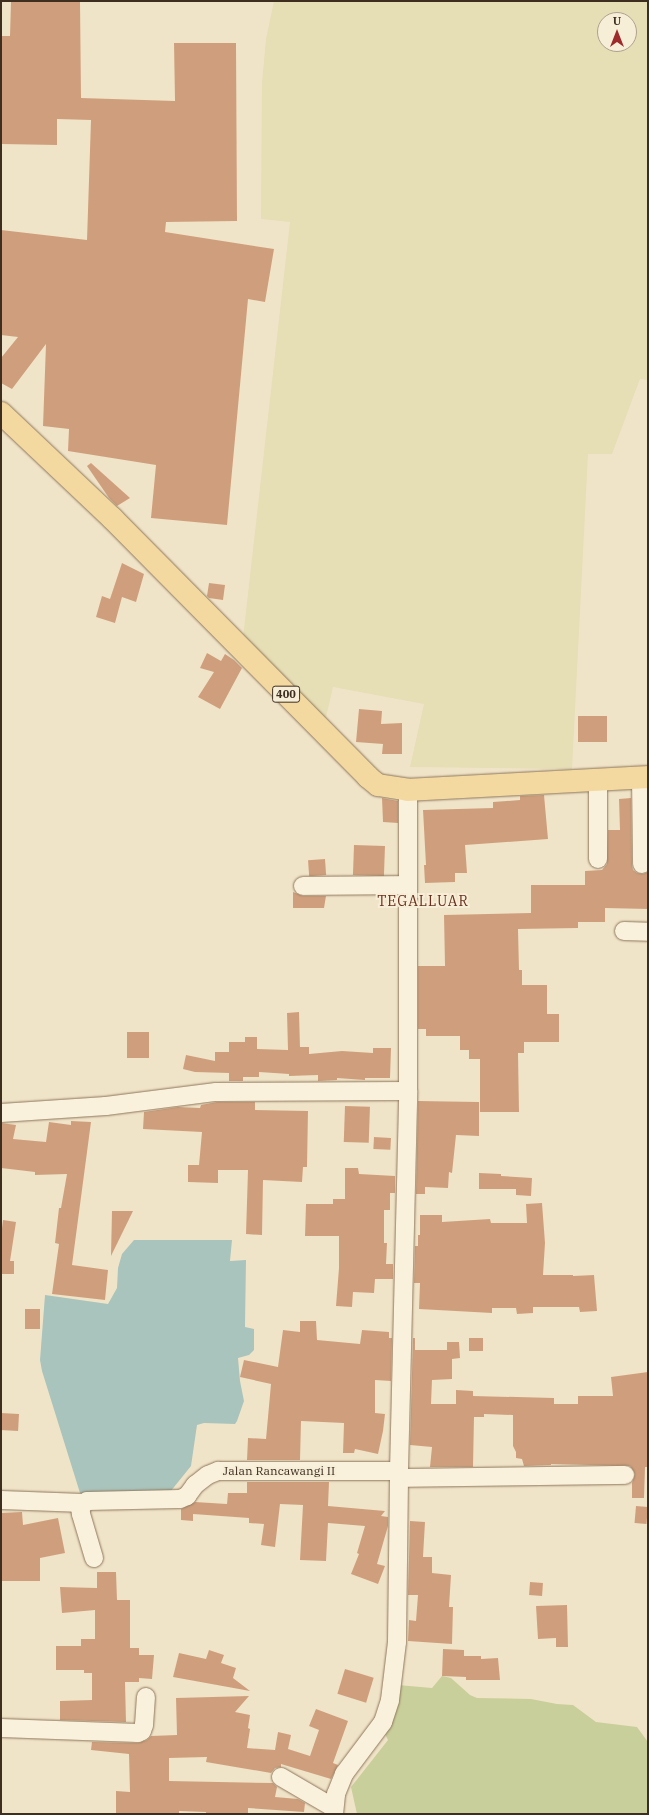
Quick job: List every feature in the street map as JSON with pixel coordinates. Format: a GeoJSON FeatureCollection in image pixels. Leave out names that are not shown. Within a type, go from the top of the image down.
{"type":"FeatureCollection","features":[{"type":"Feature","properties":{"kind":"main road","name":"400"},"geometry":{"type":"LineString","coordinates":[[1,413],[112,518],[368,777],[378,785],[408,790],[644,777]]}},
{"type":"Feature","properties":{"kind":"street"},"geometry":{"type":"LineString","coordinates":[[642,864],[644,777]]}},
{"type":"Feature","properties":{"kind":"street"},"geometry":{"type":"LineString","coordinates":[[598,780],[598,859]]}},
{"type":"Feature","properties":{"kind":"street"},"geometry":{"type":"LineString","coordinates":[[281,1777],[334,1811],[336,1794],[344,1774],[383,1722],[390,1700],[397,1642],[399,1474],[408,1091],[408,790]]}},
{"type":"Feature","properties":{"kind":"street"},"geometry":{"type":"LineString","coordinates":[[302,886],[408,885]]}},
{"type":"Feature","properties":{"kind":"street"},"geometry":{"type":"LineString","coordinates":[[624,932],[648,932]]}},
{"type":"Feature","properties":{"kind":"street"},"geometry":{"type":"LineString","coordinates":[[1,1113],[106,1106],[216,1092],[408,1091]]}},
{"type":"Feature","properties":{"kind":"street","name":"Jalan Rancawangi II"},"geometry":{"type":"LineString","coordinates":[[1,1500],[83,1503],[87,1501],[180,1499],[187,1496],[196,1485],[208,1475],[218,1471],[399,1474],[625,1475]]}},
{"type":"Feature","properties":{"kind":"street"},"geometry":{"type":"LineString","coordinates":[[83,1503],[80,1508],[81,1514],[94,1558]]}},
{"type":"Feature","properties":{"kind":"street"},"geometry":{"type":"LineString","coordinates":[[1,1728],[138,1733],[142,1730],[144,1725],[146,1697]]}},
{"type":"Feature","properties":{"kind":"shaded area"},"geometry":{"type":"Polygon","coordinates":[[[274,1],[648,1],[648,380],[640,379],[612,454],[588,454],[572,769],[410,767],[424,704],[333,687],[324,726],[243,638],[290,222],[261,219],[262,83],[266,39],[274,1]]]}},
{"type":"Feature","properties":{"kind":"green space"},"geometry":{"type":"Polygon","coordinates":[[[442,1676],[451,1678],[470,1695],[477,1698],[531,1699],[557,1704],[573,1705],[596,1722],[637,1727],[648,1742],[648,1814],[357,1814],[351,1787],[388,1740],[384,1732],[398,1685],[432,1688],[442,1676]]]}},
{"type":"Feature","properties":{"kind":"water"},"geometry":{"type":"Polygon","coordinates":[[[134,1240],[232,1240],[230,1261],[246,1260],[245,1327],[254,1329],[254,1350],[249,1355],[238,1358],[244,1401],[237,1421],[235,1424],[204,1423],[197,1425],[191,1466],[166,1497],[89,1497],[80,1493],[42,1371],[40,1360],[45,1295],[108,1304],[117,1288],[118,1268],[122,1254],[134,1240]]]}},
{"type":"Feature","properties":{"kind":"building"},"geometry":{"type":"Polygon","coordinates":[[[11,1],[80,1],[81,98],[175,101],[174,43],[236,43],[237,221],[166,222],[165,232],[274,249],[265,302],[248,299],[227,525],[151,518],[156,465],[68,451],[69,429],[43,426],[46,344],[12,389],[1,383],[1,358],[18,337],[1,335],[1,230],[87,240],[91,120],[57,119],[57,145],[1,144],[1,36],[10,36],[11,1]]]}},
{"type":"Feature","properties":{"kind":"building"},"geometry":{"type":"Polygon","coordinates":[[[91,463],[130,498],[117,506],[109,498],[87,466],[91,463]]]}},
{"type":"Feature","properties":{"kind":"building"},"geometry":{"type":"Polygon","coordinates":[[[122,563],[144,574],[136,602],[122,597],[115,623],[96,617],[102,596],[110,599],[122,563]]]}},
{"type":"Feature","properties":{"kind":"building"},"geometry":{"type":"Polygon","coordinates":[[[209,583],[225,585],[223,600],[209,598],[207,596],[209,583]]]}},
{"type":"Feature","properties":{"kind":"building"},"geometry":{"type":"Polygon","coordinates":[[[207,653],[221,661],[225,654],[242,668],[220,709],[198,697],[214,672],[200,668],[207,653]]]}},
{"type":"Feature","properties":{"kind":"building"},"geometry":{"type":"Polygon","coordinates":[[[359,709],[382,711],[381,724],[402,723],[402,754],[382,754],[383,744],[356,742],[359,709]]]}},
{"type":"Feature","properties":{"kind":"building"},"geometry":{"type":"Polygon","coordinates":[[[578,716],[607,716],[607,742],[578,742],[578,716]]]}},
{"type":"Feature","properties":{"kind":"building"},"geometry":{"type":"Polygon","coordinates":[[[544,795],[548,839],[465,845],[467,873],[455,873],[455,882],[425,883],[424,865],[426,865],[423,810],[493,808],[493,802],[520,800],[520,796],[544,795]]]}},
{"type":"Feature","properties":{"kind":"building"},"geometry":{"type":"Polygon","coordinates":[[[382,798],[398,801],[398,823],[383,822],[382,798]]]}},
{"type":"Feature","properties":{"kind":"building"},"geometry":{"type":"Polygon","coordinates":[[[631,798],[632,865],[633,870],[637,873],[643,874],[648,872],[648,909],[605,908],[605,922],[578,922],[578,928],[518,929],[519,970],[522,970],[522,985],[547,985],[547,1014],[559,1014],[559,1042],[524,1042],[524,1053],[518,1053],[519,1112],[480,1112],[480,1059],[469,1059],[469,1050],[460,1050],[460,1036],[426,1036],[426,1029],[418,1029],[418,966],[445,966],[444,915],[531,913],[531,885],[585,885],[585,871],[602,870],[607,864],[608,830],[620,830],[619,799],[631,798]]]}},
{"type":"Feature","properties":{"kind":"building"},"geometry":{"type":"Polygon","coordinates":[[[354,845],[385,846],[384,876],[353,875],[354,845]]]}},
{"type":"Feature","properties":{"kind":"building"},"geometry":{"type":"Polygon","coordinates":[[[325,859],[326,875],[309,876],[308,860],[325,859]]]}},
{"type":"Feature","properties":{"kind":"building"},"geometry":{"type":"Polygon","coordinates":[[[293,892],[303,896],[326,896],[324,908],[293,908],[293,892]]]}},
{"type":"Feature","properties":{"kind":"building"},"geometry":{"type":"Polygon","coordinates":[[[299,1012],[300,1047],[309,1047],[309,1054],[342,1051],[373,1053],[373,1048],[391,1048],[390,1078],[365,1078],[365,1080],[337,1078],[337,1080],[318,1081],[318,1075],[289,1076],[289,1074],[259,1072],[259,1077],[243,1077],[243,1081],[229,1081],[229,1073],[195,1072],[183,1069],[186,1055],[215,1061],[215,1052],[229,1052],[229,1042],[245,1042],[245,1037],[257,1037],[257,1049],[288,1050],[287,1013],[299,1012]]]}},
{"type":"Feature","properties":{"kind":"building"},"geometry":{"type":"Polygon","coordinates":[[[127,1032],[149,1032],[149,1058],[127,1058],[127,1032]]]}},
{"type":"Feature","properties":{"kind":"building"},"geometry":{"type":"Polygon","coordinates":[[[418,1101],[479,1102],[479,1136],[456,1135],[452,1173],[449,1172],[448,1188],[425,1187],[425,1194],[416,1194],[418,1101]]]}},
{"type":"Feature","properties":{"kind":"building"},"geometry":{"type":"Polygon","coordinates":[[[217,1102],[255,1102],[255,1110],[308,1111],[307,1167],[303,1167],[302,1182],[263,1180],[262,1235],[246,1234],[248,1170],[218,1170],[218,1183],[188,1182],[188,1165],[199,1165],[202,1132],[143,1129],[144,1112],[178,1107],[200,1108],[201,1105],[217,1102]]]}},
{"type":"Feature","properties":{"kind":"building"},"geometry":{"type":"Polygon","coordinates":[[[345,1106],[370,1107],[369,1143],[344,1142],[345,1106]]]}},
{"type":"Feature","properties":{"kind":"building"},"geometry":{"type":"Polygon","coordinates":[[[71,1121],[91,1122],[72,1265],[108,1270],[105,1300],[52,1294],[59,1244],[55,1243],[59,1208],[61,1208],[67,1174],[35,1175],[35,1172],[1,1168],[1,1123],[16,1125],[13,1139],[46,1142],[49,1122],[71,1125],[71,1121]]]}},
{"type":"Feature","properties":{"kind":"building"},"geometry":{"type":"Polygon","coordinates":[[[374,1137],[391,1138],[390,1150],[373,1149],[374,1137]]]}},
{"type":"Feature","properties":{"kind":"building"},"geometry":{"type":"Polygon","coordinates":[[[345,1168],[358,1168],[359,1174],[395,1176],[395,1193],[390,1193],[390,1210],[384,1210],[384,1243],[387,1243],[386,1264],[393,1264],[393,1279],[375,1279],[374,1293],[353,1292],[352,1307],[336,1306],[339,1268],[339,1236],[305,1236],[306,1204],[333,1204],[333,1199],[345,1199],[345,1168]]]}},
{"type":"Feature","properties":{"kind":"building"},"geometry":{"type":"Polygon","coordinates":[[[479,1173],[532,1178],[531,1196],[516,1195],[516,1189],[479,1189],[479,1173]]]}},
{"type":"Feature","properties":{"kind":"building"},"geometry":{"type":"Polygon","coordinates":[[[542,1203],[545,1243],[543,1275],[594,1275],[597,1311],[580,1312],[579,1307],[533,1307],[533,1313],[517,1314],[516,1308],[492,1308],[492,1313],[419,1309],[420,1283],[414,1283],[415,1246],[418,1246],[418,1235],[420,1235],[420,1215],[442,1215],[442,1222],[490,1219],[491,1223],[527,1223],[526,1204],[542,1203]]]}},
{"type":"Feature","properties":{"kind":"building"},"geometry":{"type":"Polygon","coordinates":[[[112,1211],[133,1211],[111,1256],[112,1211]]]}},
{"type":"Feature","properties":{"kind":"building"},"geometry":{"type":"Polygon","coordinates":[[[3,1220],[16,1222],[10,1261],[14,1261],[14,1274],[1,1274],[1,1236],[3,1220]]]}},
{"type":"Feature","properties":{"kind":"building"},"geometry":{"type":"Polygon","coordinates":[[[25,1309],[40,1309],[40,1329],[25,1329],[25,1309]]]}},
{"type":"Feature","properties":{"kind":"building"},"geometry":{"type":"Polygon","coordinates":[[[300,1321],[316,1321],[317,1340],[360,1344],[362,1330],[389,1332],[389,1338],[392,1338],[391,1381],[375,1380],[375,1413],[385,1414],[378,1454],[355,1449],[354,1453],[343,1453],[344,1423],[301,1421],[300,1460],[247,1460],[248,1438],[266,1439],[271,1384],[240,1377],[244,1360],[278,1367],[283,1330],[300,1332],[300,1321]]]}},
{"type":"Feature","properties":{"kind":"building"},"geometry":{"type":"Polygon","coordinates":[[[413,1338],[415,1338],[415,1350],[447,1350],[447,1342],[459,1342],[460,1358],[452,1359],[452,1379],[432,1380],[431,1404],[456,1404],[456,1390],[473,1391],[473,1396],[554,1398],[554,1404],[578,1404],[578,1396],[613,1396],[611,1377],[648,1372],[648,1467],[645,1467],[644,1498],[632,1498],[632,1483],[635,1474],[630,1466],[551,1464],[524,1466],[522,1459],[516,1458],[516,1452],[513,1446],[513,1415],[484,1414],[484,1417],[474,1417],[473,1467],[430,1467],[432,1447],[410,1445],[413,1338]]]}},
{"type":"Feature","properties":{"kind":"building"},"geometry":{"type":"Polygon","coordinates":[[[469,1338],[483,1338],[483,1351],[469,1351],[469,1338]]]}},
{"type":"Feature","properties":{"kind":"building"},"geometry":{"type":"Polygon","coordinates":[[[1,1413],[19,1414],[18,1431],[1,1430],[1,1413]]]}},
{"type":"Feature","properties":{"kind":"building"},"geometry":{"type":"Polygon","coordinates":[[[247,1482],[329,1482],[328,1506],[385,1511],[381,1516],[388,1517],[388,1526],[377,1564],[385,1566],[378,1584],[351,1574],[359,1554],[357,1553],[365,1526],[328,1523],[326,1561],[300,1560],[303,1505],[280,1504],[275,1547],[261,1545],[264,1524],[249,1523],[249,1518],[193,1514],[193,1521],[181,1520],[181,1509],[195,1502],[227,1504],[228,1493],[247,1493],[247,1482]]]}},
{"type":"Feature","properties":{"kind":"building"},"geometry":{"type":"Polygon","coordinates":[[[636,1506],[648,1507],[646,1524],[635,1523],[636,1506]]]}},
{"type":"Feature","properties":{"kind":"building"},"geometry":{"type":"Polygon","coordinates":[[[22,1512],[23,1525],[58,1518],[65,1553],[40,1558],[40,1581],[1,1581],[1,1513],[22,1512]]]}},
{"type":"Feature","properties":{"kind":"building"},"geometry":{"type":"Polygon","coordinates":[[[410,1521],[425,1522],[423,1557],[432,1557],[432,1573],[451,1575],[449,1607],[453,1607],[452,1644],[408,1641],[409,1620],[416,1621],[418,1595],[408,1595],[410,1521]]]}},
{"type":"Feature","properties":{"kind":"building"},"geometry":{"type":"Polygon","coordinates":[[[97,1572],[116,1572],[117,1600],[130,1600],[130,1648],[139,1648],[139,1655],[154,1655],[152,1679],[139,1678],[139,1682],[125,1682],[126,1722],[60,1720],[60,1701],[92,1700],[92,1673],[84,1673],[84,1670],[56,1670],[56,1646],[81,1646],[81,1639],[95,1639],[95,1610],[62,1613],[60,1587],[97,1588],[97,1572]]]}},
{"type":"Feature","properties":{"kind":"building"},"geometry":{"type":"Polygon","coordinates":[[[530,1582],[543,1583],[542,1596],[529,1595],[530,1582]]]}},
{"type":"Feature","properties":{"kind":"building"},"geometry":{"type":"Polygon","coordinates":[[[567,1605],[568,1647],[556,1647],[556,1638],[538,1639],[536,1606],[567,1605]]]}},
{"type":"Feature","properties":{"kind":"building"},"geometry":{"type":"Polygon","coordinates":[[[443,1649],[464,1650],[464,1656],[481,1656],[481,1659],[498,1658],[500,1680],[466,1680],[466,1677],[442,1676],[443,1649]]]}},
{"type":"Feature","properties":{"kind":"building"},"geometry":{"type":"Polygon","coordinates":[[[209,1650],[224,1655],[221,1663],[236,1668],[233,1678],[250,1691],[173,1677],[179,1653],[206,1659],[209,1650]]]}},
{"type":"Feature","properties":{"kind":"building"},"geometry":{"type":"Polygon","coordinates":[[[345,1669],[374,1678],[366,1703],[337,1694],[345,1669]]]}},
{"type":"Feature","properties":{"kind":"building"},"geometry":{"type":"Polygon","coordinates":[[[249,1696],[235,1712],[250,1715],[248,1728],[250,1729],[247,1748],[275,1750],[278,1732],[291,1735],[288,1749],[310,1756],[319,1730],[309,1726],[316,1709],[348,1721],[333,1763],[338,1765],[331,1779],[281,1764],[281,1767],[275,1768],[271,1773],[206,1762],[207,1757],[169,1758],[169,1781],[273,1783],[277,1787],[275,1797],[298,1799],[305,1803],[304,1812],[248,1808],[248,1814],[206,1814],[206,1812],[179,1811],[179,1814],[116,1814],[116,1791],[130,1792],[129,1754],[91,1750],[92,1742],[138,1743],[147,1740],[151,1736],[177,1735],[176,1698],[249,1696]]]}},
{"type":"Feature","properties":{"kind":"district","name":"TEGALLUAR"},"geometry":{"type":"Point","coordinates":[423,901]}}]}
